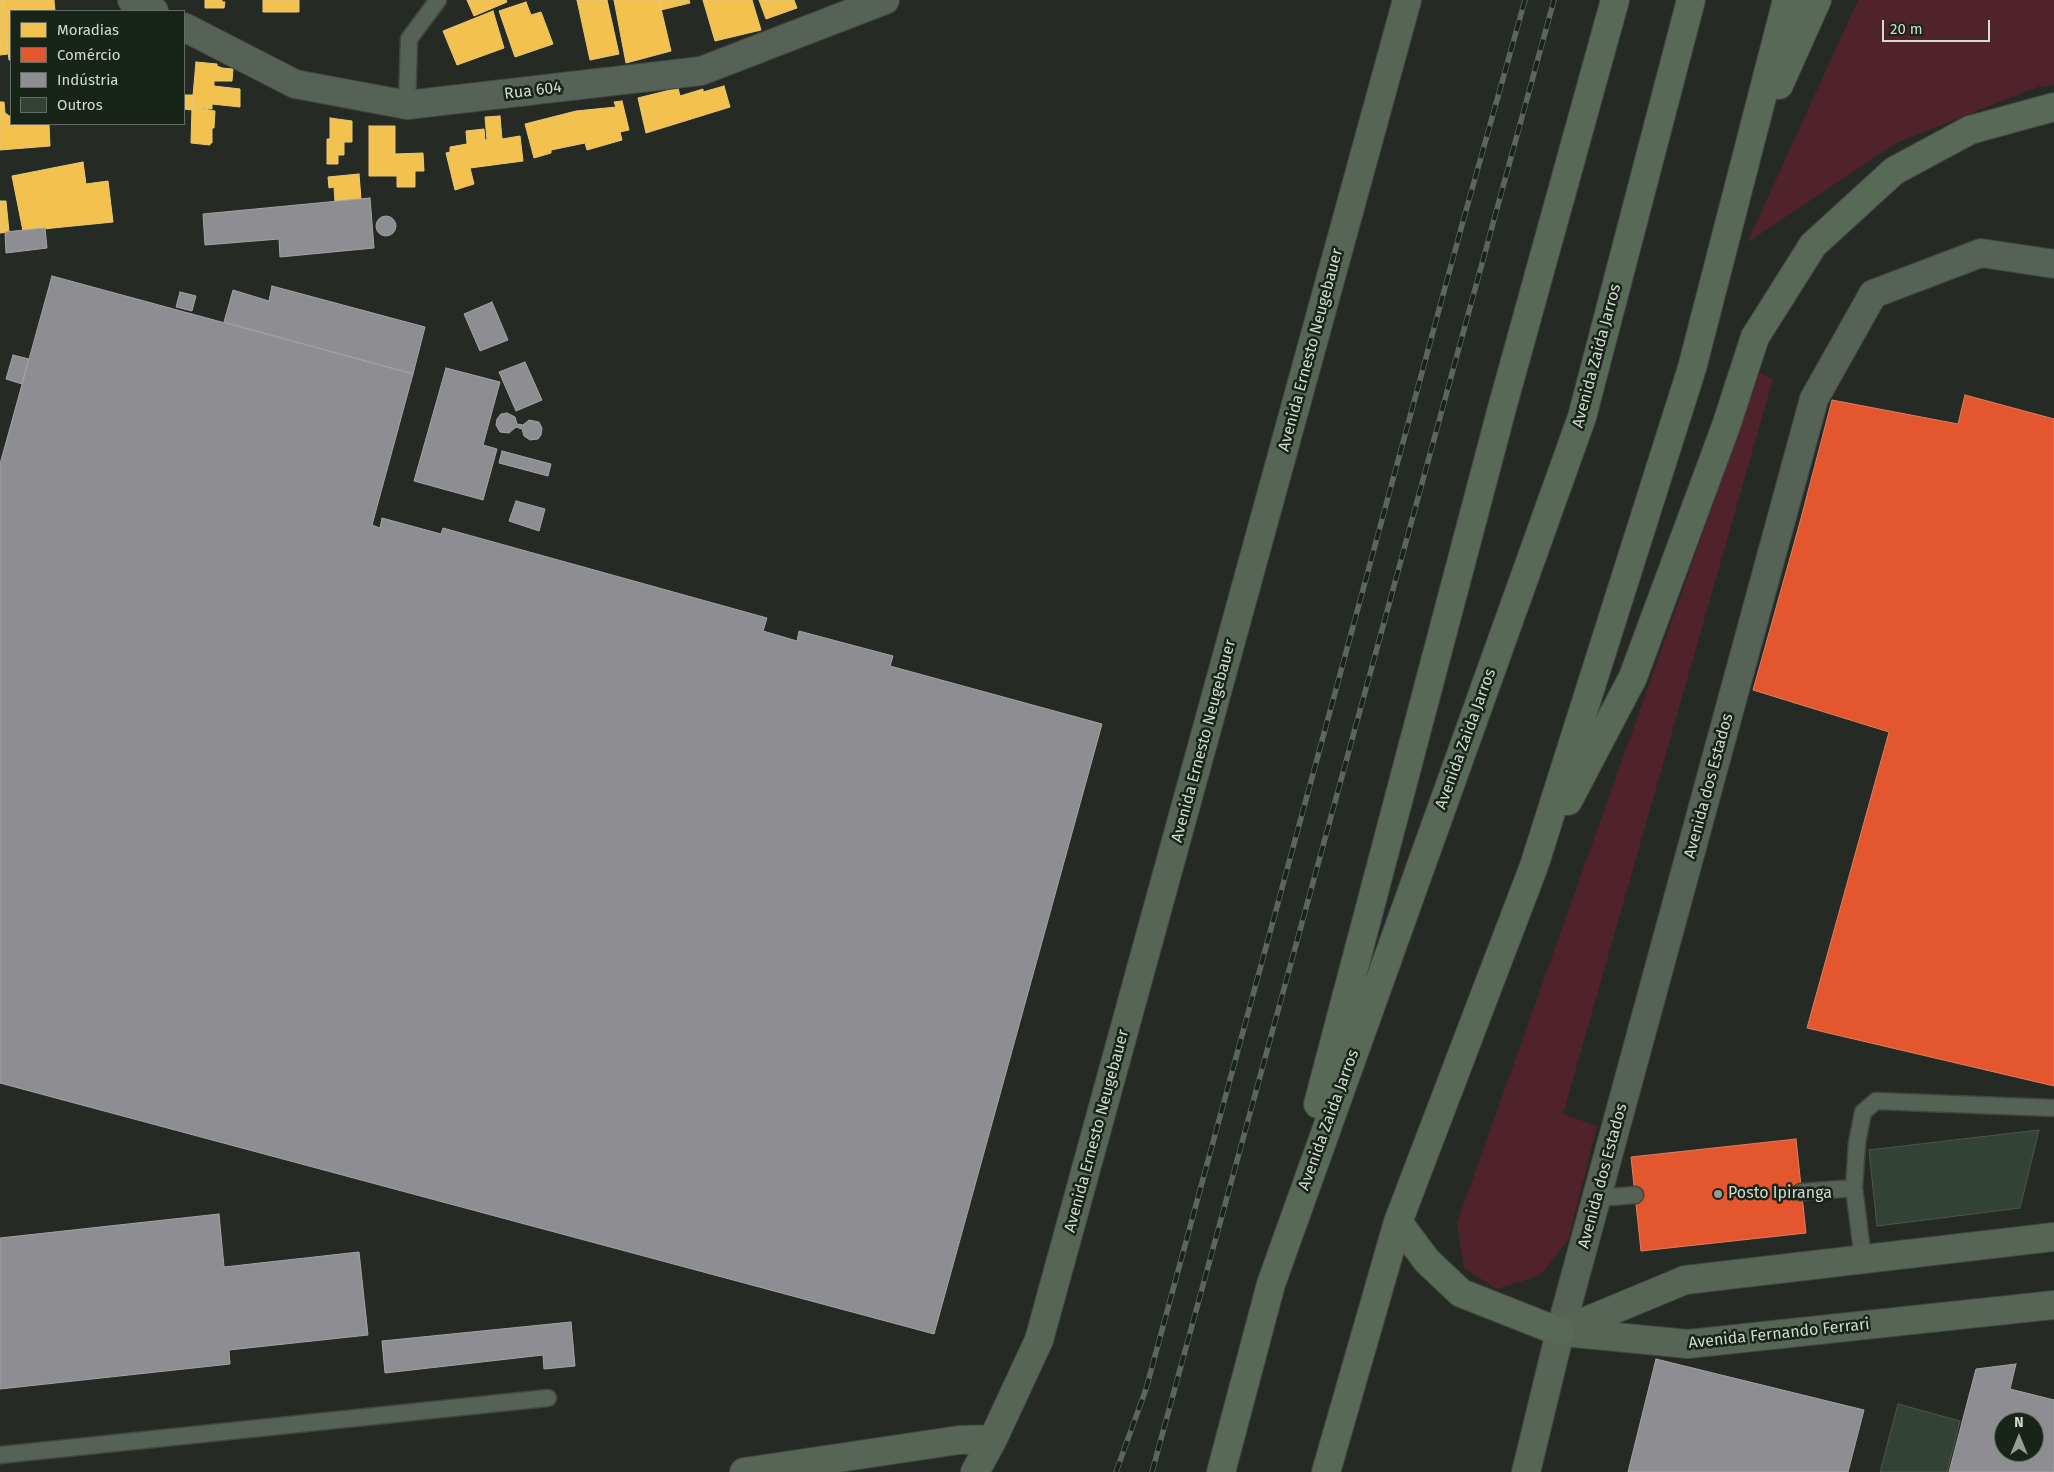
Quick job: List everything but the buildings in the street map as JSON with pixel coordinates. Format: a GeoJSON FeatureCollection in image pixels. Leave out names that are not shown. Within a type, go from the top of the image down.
{"type":"FeatureCollection","features":[{"type":"Feature","properties":{"kind":"highway"},"geometry":{"type":"LineString","coordinates":[[1271,1284],[1502,408],[1615,0]]}},
{"type":"Feature","properties":{"kind":"highway","name":"Avenida Zaida Jarros"},"geometry":{"type":"LineString","coordinates":[[1221,1472],[1271,1284],[1582,417],[1691,0]]}},
{"type":"Feature","properties":{"kind":"highway"},"geometry":{"type":"LineString","coordinates":[[1326,1472],[1398,1222],[1534,866],[1692,368],[1787,0]]}},
{"type":"Feature","properties":{"kind":"highway"},"geometry":{"type":"LineString","coordinates":[[1751,145],[1817,0]]}},
{"type":"Feature","properties":{"kind":"highway"},"geometry":{"type":"LineString","coordinates":[[1534,866],[1633,677],[1726,426],[1755,337],[1813,245],[1894,171],[1970,130],[2054,107]]}},
{"type":"Feature","properties":{"kind":"highway"},"geometry":{"type":"LineString","coordinates":[[1398,1222],[1427,1261],[1461,1293],[1560,1332]]}},
{"type":"Feature","properties":{"kind":"main road","name":"Avenida Ernesto Neugebauer"},"geometry":{"type":"LineString","coordinates":[[975,1472],[994,1439],[1039,1340],[1407,0]]}},
{"type":"Feature","properties":{"kind":"main road"},"geometry":{"type":"LineString","coordinates":[[1560,1332],[1685,1280],[2054,1237]]}},
{"type":"Feature","properties":{"kind":"main road","name":"Avenida Fernando Ferrari"},"geometry":{"type":"LineString","coordinates":[[1560,1332],[1688,1344],[2054,1305]]}},
{"type":"Feature","properties":{"kind":"main road","name":"Avenida dos Estados"},"geometry":{"type":"LineString","coordinates":[[1526,1472],[1560,1332]]}},
{"type":"Feature","properties":{"kind":"main road"},"geometry":{"type":"LineString","coordinates":[[744,1472],[781,1470],[959,1440],[994,1439]]}},
{"type":"Feature","properties":{"kind":"street"},"geometry":{"type":"LineString","coordinates":[[132,0],[152,10]]}},
{"type":"Feature","properties":{"kind":"street","name":"Rua 604"},"geometry":{"type":"LineString","coordinates":[[185,28],[295,84],[407,105],[701,71],[885,0]]}},
{"type":"Feature","properties":{"kind":"street","name":"Avenida dos Estados"},"geometry":{"type":"LineString","coordinates":[[1560,1332],[1814,399],[1873,294],[1981,252],[2054,264]]}},
{"type":"Feature","properties":{"kind":"lane"},"geometry":{"type":"LineString","coordinates":[[407,105],[409,39],[438,0]]}},
{"type":"Feature","properties":{"kind":"lane"},"geometry":{"type":"LineString","coordinates":[[1863,1259],[1854,1188],[1857,1143],[1863,1112],[1876,1101],[2054,1108]]}},
{"type":"Feature","properties":{"kind":"lane"},"geometry":{"type":"LineString","coordinates":[[1802,1192],[1854,1188]]}},
{"type":"Feature","properties":{"kind":"lane"},"geometry":{"type":"LineString","coordinates":[[1598,1198],[1635,1196]]}},
{"type":"Feature","properties":{"kind":"lane"},"geometry":{"type":"LineString","coordinates":[[0,1455],[548,1398]]}},
{"type":"Feature","properties":{"kind":"shaded area"},"geometry":{"type":"Polygon","coordinates":[[[1858,0],[2054,0],[2054,85],[2038,87],[1896,143],[1747,243],[1858,0]]]}},
{"type":"Feature","properties":{"kind":"shaded area"},"geometry":{"type":"Polygon","coordinates":[[[1760,373],[1773,379],[1563,1114],[1597,1126],[1568,1240],[1541,1275],[1497,1289],[1464,1268],[1457,1223],[1760,373]]]}},
{"type":"Feature","properties":{"kind":"railway"},"geometry":{"type":"LineString","coordinates":[[1116,1472],[1146,1389],[1462,225],[1525,0]]}},
{"type":"Feature","properties":{"kind":"railway"},"geometry":{"type":"LineString","coordinates":[[1152,1472],[1554,0]]}},
{"type":"Feature","properties":{"kind":"place","name":"Posto Ipiranga"},"geometry":{"type":"Point","coordinates":[1718,1194]}}]}
